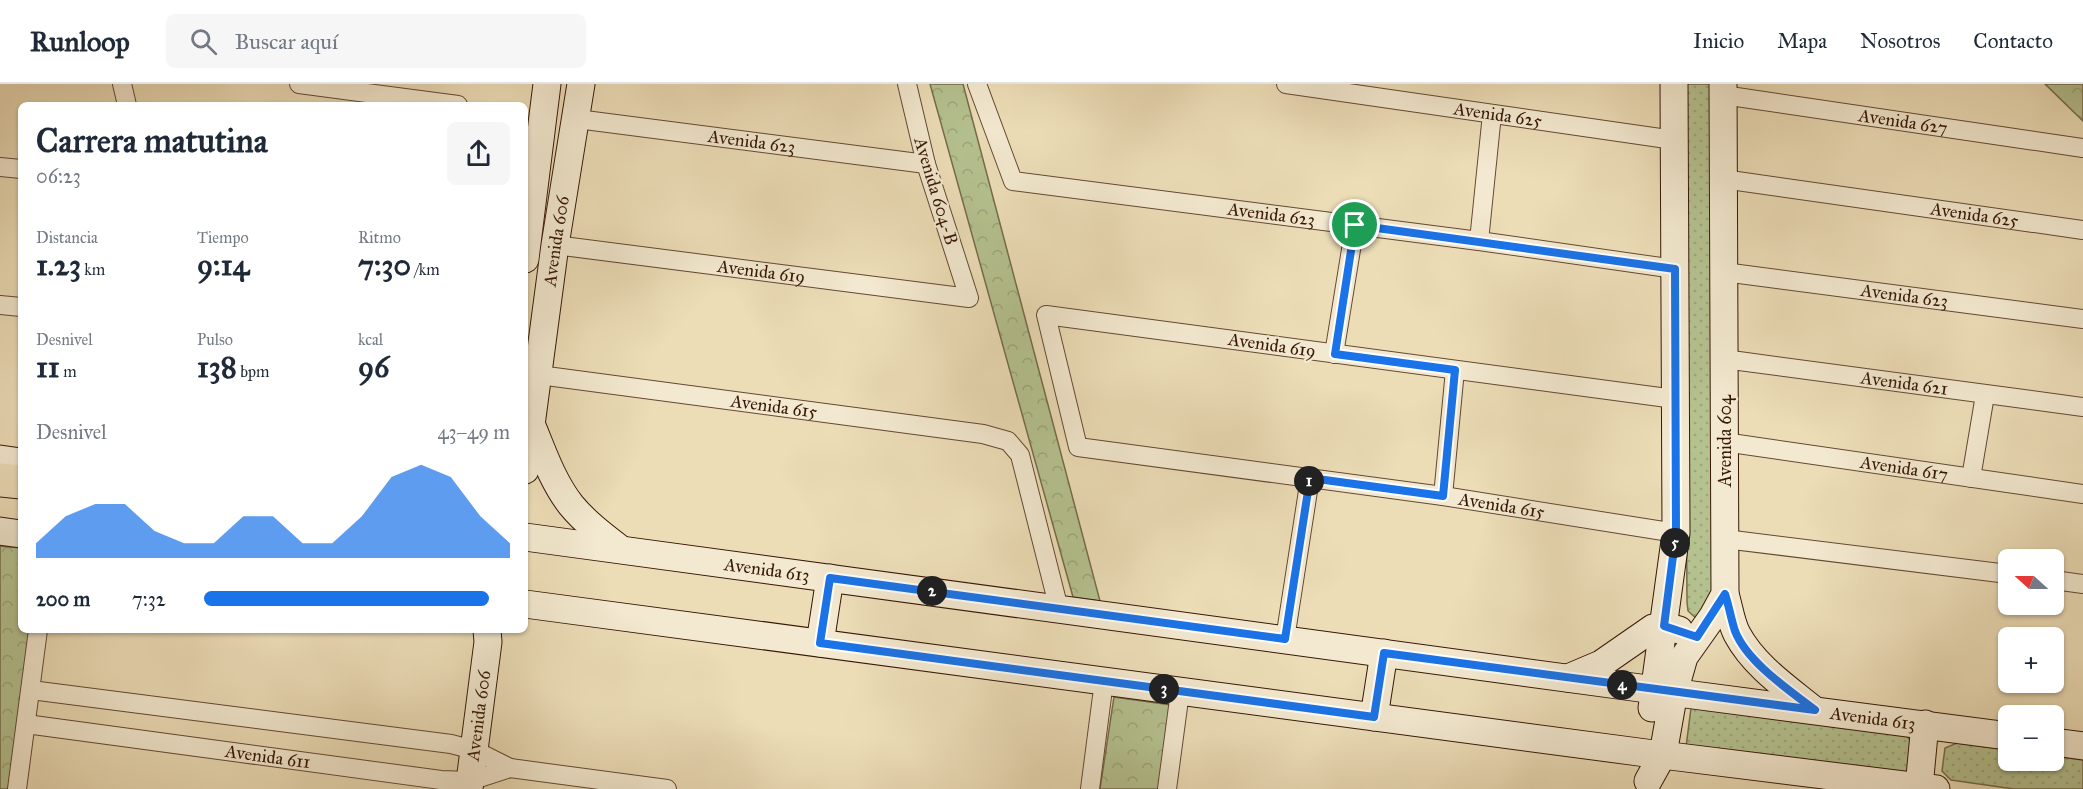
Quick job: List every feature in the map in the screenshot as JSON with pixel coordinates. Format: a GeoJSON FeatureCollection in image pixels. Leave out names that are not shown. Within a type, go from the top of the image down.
{"type":"FeatureCollection","features":[{"type":"Feature","properties":{"kind":"highway"},"geometry":{"type":"LineString","coordinates":[[0,480],[18,482]]}},
{"type":"Feature","properties":{"kind":"street"},"geometry":{"type":"LineString","coordinates":[[122,84],[126,102]]}},
{"type":"Feature","properties":{"kind":"street"},"geometry":{"type":"LineString","coordinates":[[299,84],[435,102]]}},
{"type":"Feature","properties":{"kind":"street","name":"Avenida 606"},"geometry":{"type":"LineString","coordinates":[[528,216],[534,115],[547,84]]}},
{"type":"Feature","properties":{"kind":"street","name":"Avenida 606"},"geometry":{"type":"LineString","coordinates":[[528,445],[555,245],[581,84]]}},
{"type":"Feature","properties":{"kind":"street","name":"Avenida 604-B"},"geometry":{"type":"LineString","coordinates":[[907,84],[926,164],[969,298]]}},
{"type":"Feature","properties":{"kind":"street","name":"Avenida 623"},"geometry":{"type":"LineString","coordinates":[[977,84],[1013,181],[1479,241],[1675,269]]}},
{"type":"Feature","properties":{"kind":"street","name":"Avenida 625"},"geometry":{"type":"LineString","coordinates":[[1286,84],[1674,140]]}},
{"type":"Feature","properties":{"kind":"street"},"geometry":{"type":"LineString","coordinates":[[1648,785],[1664,691],[1664,626],[1676,533],[1674,84]]}},
{"type":"Feature","properties":{"kind":"street","name":"Avenida 627"},"geometry":{"type":"LineString","coordinates":[[1723,90],[2083,148]]}},
{"type":"Feature","properties":{"kind":"street","name":"Avenida 604"},"geometry":{"type":"LineString","coordinates":[[1723,90],[1725,594],[1736,632],[1750,654],[1785,687],[1815,710]]}},
{"type":"Feature","properties":{"kind":"street"},"geometry":{"type":"LineString","coordinates":[[1479,241],[1492,114]]}},
{"type":"Feature","properties":{"kind":"street","name":"Avenida 623"},"geometry":{"type":"LineString","coordinates":[[577,119],[926,164]]}},
{"type":"Feature","properties":{"kind":"street"},"geometry":{"type":"LineString","coordinates":[[0,167],[18,170]]}},
{"type":"Feature","properties":{"kind":"street","name":"Avenida 625"},"geometry":{"type":"LineString","coordinates":[[1723,179],[2083,230]]}},
{"type":"Feature","properties":{"kind":"street"},"geometry":{"type":"LineString","coordinates":[[1335,354],[1355,225]]}},
{"type":"Feature","properties":{"kind":"street","name":"Avenida 619"},"geometry":{"type":"LineString","coordinates":[[555,245],[969,298]]}},
{"type":"Feature","properties":{"kind":"street","name":"Avenida 623"},"geometry":{"type":"LineString","coordinates":[[1724,272],[2083,319]]}},
{"type":"Feature","properties":{"kind":"street"},"geometry":{"type":"LineString","coordinates":[[0,305],[18,307]]}},
{"type":"Feature","properties":{"kind":"street","name":"Avenida 619"},"geometry":{"type":"LineString","coordinates":[[1078,447],[1046,315],[1675,399]]}},
{"type":"Feature","properties":{"kind":"street","name":"Avenida 621"},"geometry":{"type":"LineString","coordinates":[[1724,359],[2083,407]]}},
{"type":"Feature","properties":{"kind":"street"},"geometry":{"type":"LineString","coordinates":[[1443,496],[1455,370]]}},
{"type":"Feature","properties":{"kind":"street","name":"Avenida 615"},"geometry":{"type":"LineString","coordinates":[[539,375],[983,434],[1008,441],[1020,455],[1059,609]]}},
{"type":"Feature","properties":{"kind":"street"},"geometry":{"type":"LineString","coordinates":[[1971,478],[1985,395]]}},
{"type":"Feature","properties":{"kind":"street"},"geometry":{"type":"LineString","coordinates":[[531,423],[556,482],[571,504],[593,528],[620,549]]}},
{"type":"Feature","properties":{"kind":"street","name":"Avenida 617"},"geometry":{"type":"LineString","coordinates":[[1724,442],[2083,494]]}},
{"type":"Feature","properties":{"kind":"street","name":"Avenida 615"},"geometry":{"type":"LineString","coordinates":[[1078,447],[1443,496],[1676,533]]}},
{"type":"Feature","properties":{"kind":"street"},"geometry":{"type":"LineString","coordinates":[[0,459],[18,462]]}},
{"type":"Feature","properties":{"kind":"street"},"geometry":{"type":"LineString","coordinates":[[1285,639],[1310,478]]}},
{"type":"Feature","properties":{"kind":"street"},"geometry":{"type":"LineString","coordinates":[[0,531],[18,534]]}},
{"type":"Feature","properties":{"kind":"street","name":"Avenida 613"},"geometry":{"type":"LineString","coordinates":[[528,537],[1998,735]]}},
{"type":"Feature","properties":{"kind":"street"},"geometry":{"type":"LineString","coordinates":[[1725,539],[1998,573]]}},
{"type":"Feature","properties":{"kind":"street"},"geometry":{"type":"LineString","coordinates":[[820,643],[830,578]]}},
{"type":"Feature","properties":{"kind":"street"},"geometry":{"type":"LineString","coordinates":[[2064,581],[2083,584]]}},
{"type":"Feature","properties":{"kind":"street"},"geometry":{"type":"LineString","coordinates":[[1664,691],[1725,594]]}},
{"type":"Feature","properties":{"kind":"street"},"geometry":{"type":"LineString","coordinates":[[528,604],[1180,692],[1927,788],[1925,724]]}},
{"type":"Feature","properties":{"kind":"street"},"geometry":{"type":"LineString","coordinates":[[1567,678],[1601,664],[1653,628],[1664,626],[1697,637]]}},
{"type":"Feature","properties":{"kind":"street"},"geometry":{"type":"LineString","coordinates":[[17,789],[38,633]]}},
{"type":"Feature","properties":{"kind":"street","name":"Avenida 606"},"geometry":{"type":"LineString","coordinates":[[470,785],[489,634]]}},
{"type":"Feature","properties":{"kind":"street"},"geometry":{"type":"LineString","coordinates":[[1374,717],[1384,653]]}},
{"type":"Feature","properties":{"kind":"street"},"geometry":{"type":"LineString","coordinates":[[1090,789],[1104,681]]}},
{"type":"Feature","properties":{"kind":"street","name":"Avenida 611"},"geometry":{"type":"LineString","coordinates":[[31,690],[451,744],[474,750],[510,768],[667,789]]}},
{"type":"Feature","properties":{"kind":"street"},"geometry":{"type":"LineString","coordinates":[[1167,789],[1180,692]]}},
{"type":"Feature","properties":{"kind":"street","name":"Avenida 611"},"geometry":{"type":"LineString","coordinates":[[26,724],[470,785],[510,768]]}},
{"type":"Feature","properties":{"kind":"street"},"geometry":{"type":"LineString","coordinates":[[2064,743],[2083,746]]}},
{"type":"Feature","properties":{"kind":"green space"},"geometry":{"type":"Polygon","coordinates":[[[930,84],[963,84],[1100,601],[1073,597],[930,84]]]}},
{"type":"Feature","properties":{"kind":"green space"},"geometry":{"type":"Polygon","coordinates":[[[1684,84],[1715,84],[1718,597],[1699,621],[1688,611],[1687,602],[1684,84]]]}},
{"type":"Feature","properties":{"kind":"green space"},"geometry":{"type":"Polygon","coordinates":[[[2045,84],[2083,84],[2083,121],[2045,84]]]}},
{"type":"Feature","properties":{"kind":"green space"},"geometry":{"type":"Polygon","coordinates":[[[0,546],[18,548],[18,633],[30,633],[12,789],[0,789],[0,546]]]}},
{"type":"Feature","properties":{"kind":"green space"},"geometry":{"type":"Polygon","coordinates":[[[1114,697],[1171,705],[1159,789],[1100,789],[1114,697]]]}},
{"type":"Feature","properties":{"kind":"green space"},"geometry":{"type":"Polygon","coordinates":[[[1691,708],[1907,736],[1912,743],[1908,770],[1903,775],[1686,747],[1691,708]]]}},
{"type":"Feature","properties":{"kind":"green space"},"geometry":{"type":"Polygon","coordinates":[[[1957,743],[1998,749],[1998,771],[2064,771],[2064,757],[2083,760],[2083,789],[2014,789],[1951,780],[1942,771],[1945,748],[1957,743]]]}},
{"type":"Feature","properties":{"kind":"route"},"geometry":{"type":"LineString","coordinates":[[1355,225],[1675,269],[1676,533],[1664,626],[1697,637],[1713,616],[1725,594],[1736,632],[1750,654],[1785,687],[1815,710],[1384,653],[1374,717],[820,643],[830,578],[1285,639],[1310,478],[1443,496],[1455,370],[1335,354],[1355,225]]}}]}
